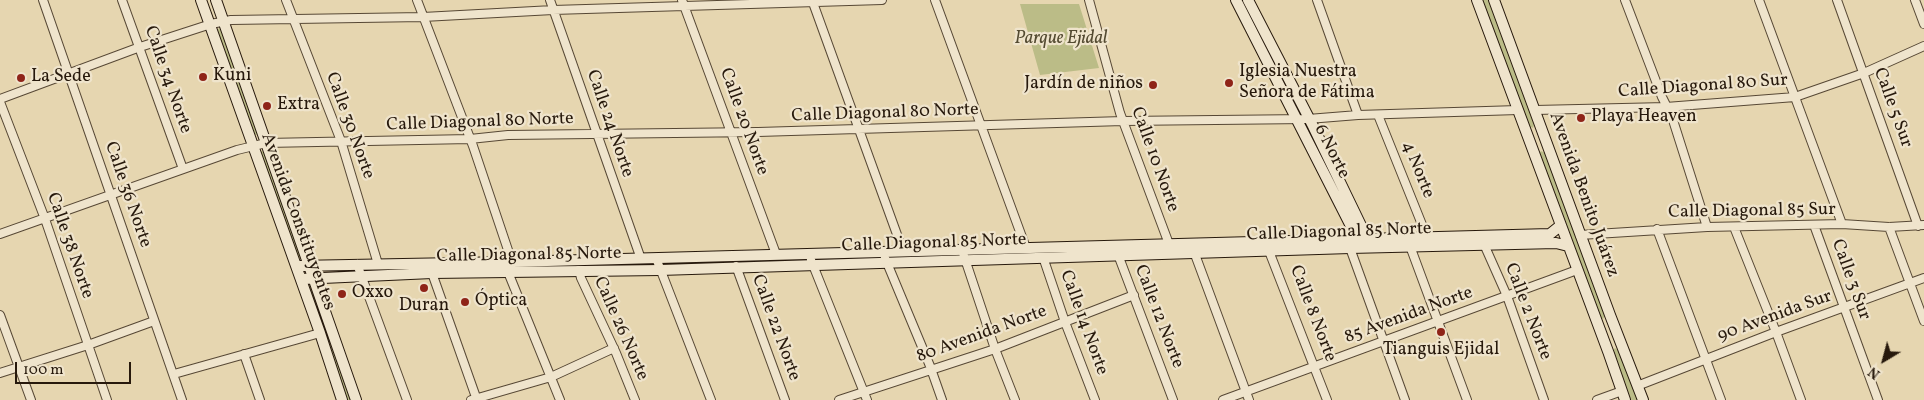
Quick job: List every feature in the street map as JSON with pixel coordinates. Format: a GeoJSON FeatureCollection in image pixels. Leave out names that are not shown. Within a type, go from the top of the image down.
{"type":"FeatureCollection","features":[{"type":"Feature","properties":{"kind":"main road","name":"Avenida Constituyentes"},"geometry":{"type":"LineString","coordinates":[[201,0],[301,279],[342,400]]}},
{"type":"Feature","properties":{"kind":"main road","name":"Avenida Constituyentes"},"geometry":{"type":"LineString","coordinates":[[216,0],[356,400]]}},
{"type":"Feature","properties":{"kind":"main road","name":"6 Norte"},"geometry":{"type":"LineString","coordinates":[[1236,0],[1296,118],[1362,238]]}},
{"type":"Feature","properties":{"kind":"main road"},"geometry":{"type":"LineString","coordinates":[[1248,0],[1308,119],[1362,238]]}},
{"type":"Feature","properties":{"kind":"main road","name":"Avenida Benito Juárez"},"geometry":{"type":"LineString","coordinates":[[1476,0],[1596,318],[1623,396]]}},
{"type":"Feature","properties":{"kind":"main road","name":"Avenida Benito Juárez"},"geometry":{"type":"LineString","coordinates":[[1494,0],[1643,400]]}},
{"type":"Feature","properties":{"kind":"main road"},"geometry":{"type":"LineString","coordinates":[[1524,125],[1533,131],[1540,123]]}},
{"type":"Feature","properties":{"kind":"main road"},"geometry":{"type":"LineString","coordinates":[[1533,154],[1541,148],[1549,150]]}},
{"type":"Feature","properties":{"kind":"main road","name":"Calle Diagonal 85 Norte"},"geometry":{"type":"LineString","coordinates":[[296,266],[378,264],[579,270],[660,270],[736,266],[886,263],[1026,248],[1116,250],[1267,246],[1350,248],[1410,246],[1550,234],[1560,226]]}},
{"type":"Feature","properties":{"kind":"main road","name":"Calle Diagonal 85 Norte"},"geometry":{"type":"LineString","coordinates":[[1267,246],[1362,238],[1427,237],[1556,243],[1568,246]]}},
{"type":"Feature","properties":{"kind":"main road","name":"Calle Diagonal 85 Norte"},"geometry":{"type":"LineString","coordinates":[[301,279],[432,274],[656,258],[902,251],[1043,257],[1169,244],[1193,248]]}},
{"type":"Feature","properties":{"kind":"main road"},"geometry":{"type":"LineString","coordinates":[[1596,318],[1603,322],[1610,315]]}},
{"type":"Feature","properties":{"kind":"main road"},"geometry":{"type":"LineString","coordinates":[[1609,354],[1615,345],[1623,350]]}},
{"type":"Feature","properties":{"kind":"street","name":"Calle 36 Norte"},"geometry":{"type":"LineString","coordinates":[[43,0],[182,400]]}},
{"type":"Feature","properties":{"kind":"street","name":"Calle 34 Norte"},"geometry":{"type":"LineString","coordinates":[[122,0],[182,169]]}},
{"type":"Feature","properties":{"kind":"street","name":"Calle 30 Norte"},"geometry":{"type":"LineString","coordinates":[[286,0],[341,141],[378,264]]}},
{"type":"Feature","properties":{"kind":"street"},"geometry":{"type":"LineString","coordinates":[[417,0],[470,139],[509,253],[509,267],[560,400]]}},
{"type":"Feature","properties":{"kind":"street","name":"Calle 24 Norte"},"geometry":{"type":"LineString","coordinates":[[550,0],[641,259]]}},
{"type":"Feature","properties":{"kind":"street"},"geometry":{"type":"LineString","coordinates":[[0,99],[140,48],[211,24],[231,20],[423,17],[683,3],[882,0]]}},
{"type":"Feature","properties":{"kind":"street"},"geometry":{"type":"LineString","coordinates":[[935,0],[1026,248]]}},
{"type":"Feature","properties":{"kind":"street","name":"Calle 10 Norte"},"geometry":{"type":"LineString","coordinates":[[1089,0],[1123,121],[1169,244]]}},
{"type":"Feature","properties":{"kind":"street"},"geometry":{"type":"LineString","coordinates":[[1317,0],[1358,115]]}},
{"type":"Feature","properties":{"kind":"street"},"geometry":{"type":"LineString","coordinates":[[1625,0],[1666,107],[1672,117],[1707,227]]}},
{"type":"Feature","properties":{"kind":"street","name":"Calle 3 Sur"},"geometry":{"type":"LineString","coordinates":[[1759,0],[1842,224]]}},
{"type":"Feature","properties":{"kind":"street","name":"Calle 5 Sur"},"geometry":{"type":"LineString","coordinates":[[1838,0],[1921,225]]}},
{"type":"Feature","properties":{"kind":"street"},"geometry":{"type":"LineString","coordinates":[[1915,0],[1924,24]]}},
{"type":"Feature","properties":{"kind":"street"},"geometry":{"type":"LineString","coordinates":[[812,1],[902,251]]}},
{"type":"Feature","properties":{"kind":"street","name":"Calle 20 Norte"},"geometry":{"type":"LineString","coordinates":[[683,3],[776,254]]}},
{"type":"Feature","properties":{"kind":"street","name":"Calle Diagonal 80 Sur"},"geometry":{"type":"LineString","coordinates":[[1535,110],[1666,107],[1795,96],[1864,73],[1924,46]]}},
{"type":"Feature","properties":{"kind":"street","name":"Calle 38 Norte"},"geometry":{"type":"LineString","coordinates":[[0,102],[45,218],[107,400]]}},
{"type":"Feature","properties":{"kind":"street","name":"Calle Diagonal 80 Norte"},"geometry":{"type":"LineString","coordinates":[[0,234],[182,169],[266,143],[470,139],[508,135],[730,133],[1123,121],[1308,119],[1378,114],[1518,110]]}},
{"type":"Feature","properties":{"kind":"street","name":"4 Norte"},"geometry":{"type":"LineString","coordinates":[[1378,114],[1427,237]]}},
{"type":"Feature","properties":{"kind":"street","name":"Calle Diagonal 85 Sur"},"geometry":{"type":"LineString","coordinates":[[1580,235],[1707,227],[1842,224],[1889,227],[1921,225]]}},
{"type":"Feature","properties":{"kind":"street","name":"Calle 3 Sur"},"geometry":{"type":"LineString","coordinates":[[1814,225],[1878,400]]}},
{"type":"Feature","properties":{"kind":"street"},"geometry":{"type":"LineString","coordinates":[[1734,227],[1801,400]]}},
{"type":"Feature","properties":{"kind":"street"},"geometry":{"type":"LineString","coordinates":[[1889,227],[1924,321]]}},
{"type":"Feature","properties":{"kind":"street"},"geometry":{"type":"LineString","coordinates":[[1657,229],[1721,400]]}},
{"type":"Feature","properties":{"kind":"street","name":"Calle 2 Norte"},"geometry":{"type":"LineString","coordinates":[[1482,240],[1506,296],[1544,400]]}},
{"type":"Feature","properties":{"kind":"street","name":"Calle 8 Norte"},"geometry":{"type":"LineString","coordinates":[[1267,246],[1327,400]]}},
{"type":"Feature","properties":{"kind":"street"},"geometry":{"type":"LineString","coordinates":[[1410,246],[1467,400]]}},
{"type":"Feature","properties":{"kind":"street"},"geometry":{"type":"LineString","coordinates":[[1193,248],[1249,400]]}},
{"type":"Feature","properties":{"kind":"street"},"geometry":{"type":"LineString","coordinates":[[1350,248],[1405,400]]}},
{"type":"Feature","properties":{"kind":"street","name":"Calle 12 Norte"},"geometry":{"type":"LineString","coordinates":[[1116,250],[1173,400]]}},
{"type":"Feature","properties":{"kind":"street"},"geometry":{"type":"LineString","coordinates":[[883,252],[942,400]]}},
{"type":"Feature","properties":{"kind":"street"},"geometry":{"type":"LineString","coordinates":[[809,254],[867,400]]}},
{"type":"Feature","properties":{"kind":"street"},"geometry":{"type":"LineString","coordinates":[[964,255],[995,349],[1015,400]]}},
{"type":"Feature","properties":{"kind":"street","name":"Calle 14 Norte"},"geometry":{"type":"LineString","coordinates":[[1043,257],[1065,322],[1095,400]]}},
{"type":"Feature","properties":{"kind":"street"},"geometry":{"type":"LineString","coordinates":[[656,258],[710,400]]}},
{"type":"Feature","properties":{"kind":"street"},"geometry":{"type":"LineString","coordinates":[[357,264],[407,400]]}},
{"type":"Feature","properties":{"kind":"street","name":"Calle 22 Norte"},"geometry":{"type":"LineString","coordinates":[[736,266],[786,400]]}},
{"type":"Feature","properties":{"kind":"street","name":"Calle 26 Norte"},"geometry":{"type":"LineString","coordinates":[[579,270],[635,400]]}},
{"type":"Feature","properties":{"kind":"street","name":"85 Avenida Norte"},"geometry":{"type":"LineString","coordinates":[[1223,400],[1577,270]]}},
{"type":"Feature","properties":{"kind":"street"},"geometry":{"type":"LineString","coordinates":[[432,274],[474,399],[552,377],[614,348]]}},
{"type":"Feature","properties":{"kind":"street","name":"90 Avenida Sur"},"geometry":{"type":"LineString","coordinates":[[1637,386],[1706,358],[1924,278]]}},
{"type":"Feature","properties":{"kind":"street","name":"80 Avenida Norte"},"geometry":{"type":"LineString","coordinates":[[839,400],[995,349],[1134,295]]}},
{"type":"Feature","properties":{"kind":"street"},"geometry":{"type":"LineString","coordinates":[[0,314],[31,400]]}},
{"type":"Feature","properties":{"kind":"street"},"geometry":{"type":"LineString","coordinates":[[0,374],[154,321]]}},
{"type":"Feature","properties":{"kind":"street"},"geometry":{"type":"LineString","coordinates":[[174,374],[320,333]]}},
{"type":"Feature","properties":{"kind":"street"},"geometry":{"type":"LineString","coordinates":[[244,354],[260,400]]}},
{"type":"Feature","properties":{"kind":"street"},"geometry":{"type":"LineString","coordinates":[[1597,400],[1623,396]]}},
{"type":"Feature","properties":{"kind":"green space"},"geometry":{"type":"Polygon","coordinates":[[[1482,0],[1488,0],[1534,125],[1533,128],[1529,126],[1482,0]]]}},
{"type":"Feature","properties":{"kind":"green space","name":"Parque Ejidal"},"geometry":{"type":"Polygon","coordinates":[[[1020,4],[1079,4],[1099,68],[1040,75],[1020,4]]]}},
{"type":"Feature","properties":{"kind":"green space"},"geometry":{"type":"Polygon","coordinates":[[[222,28],[259,134],[255,135],[217,29],[222,28]]]}},
{"type":"Feature","properties":{"kind":"green space"},"geometry":{"type":"Polygon","coordinates":[[[261,151],[264,152],[301,256],[299,259],[296,256],[260,154],[261,151]]]}},
{"type":"Feature","properties":{"kind":"green space"},"geometry":{"type":"Polygon","coordinates":[[[1541,151],[1545,153],[1605,315],[1603,319],[1600,317],[1539,154],[1541,151]]]}},
{"type":"Feature","properties":{"kind":"green space"},"geometry":{"type":"Polygon","coordinates":[[[312,287],[351,400],[346,400],[307,288],[312,287]]]}},
{"type":"Feature","properties":{"kind":"green space"},"geometry":{"type":"Polygon","coordinates":[[[1615,348],[1619,351],[1638,400],[1631,400],[1613,351],[1615,348]]]}},
{"type":"Feature","properties":{"kind":"place","name":"Kuni"},"geometry":{"type":"Point","coordinates":[203,77]}},
{"type":"Feature","properties":{"kind":"place","name":"La Sede"},"geometry":{"type":"Point","coordinates":[21,78]}},
{"type":"Feature","properties":{"kind":"place","name":"Iglesia Nuestra Señora de Fátima"},"geometry":{"type":"Point","coordinates":[1229,83]}},
{"type":"Feature","properties":{"kind":"place","name":"Jardín de niños"},"geometry":{"type":"Point","coordinates":[1153,85]}},
{"type":"Feature","properties":{"kind":"place","name":"Extra"},"geometry":{"type":"Point","coordinates":[267,106]}},
{"type":"Feature","properties":{"kind":"place","name":"Playa Heaven"},"geometry":{"type":"Point","coordinates":[1581,118]}},
{"type":"Feature","properties":{"kind":"place","name":"Duran"},"geometry":{"type":"Point","coordinates":[424,288]}},
{"type":"Feature","properties":{"kind":"place","name":"Oxxo"},"geometry":{"type":"Point","coordinates":[342,294]}},
{"type":"Feature","properties":{"kind":"place","name":"Óptica"},"geometry":{"type":"Point","coordinates":[465,302]}},
{"type":"Feature","properties":{"kind":"place","name":"Tianguis Ejidal"},"geometry":{"type":"Point","coordinates":[1441,332]}}]}
